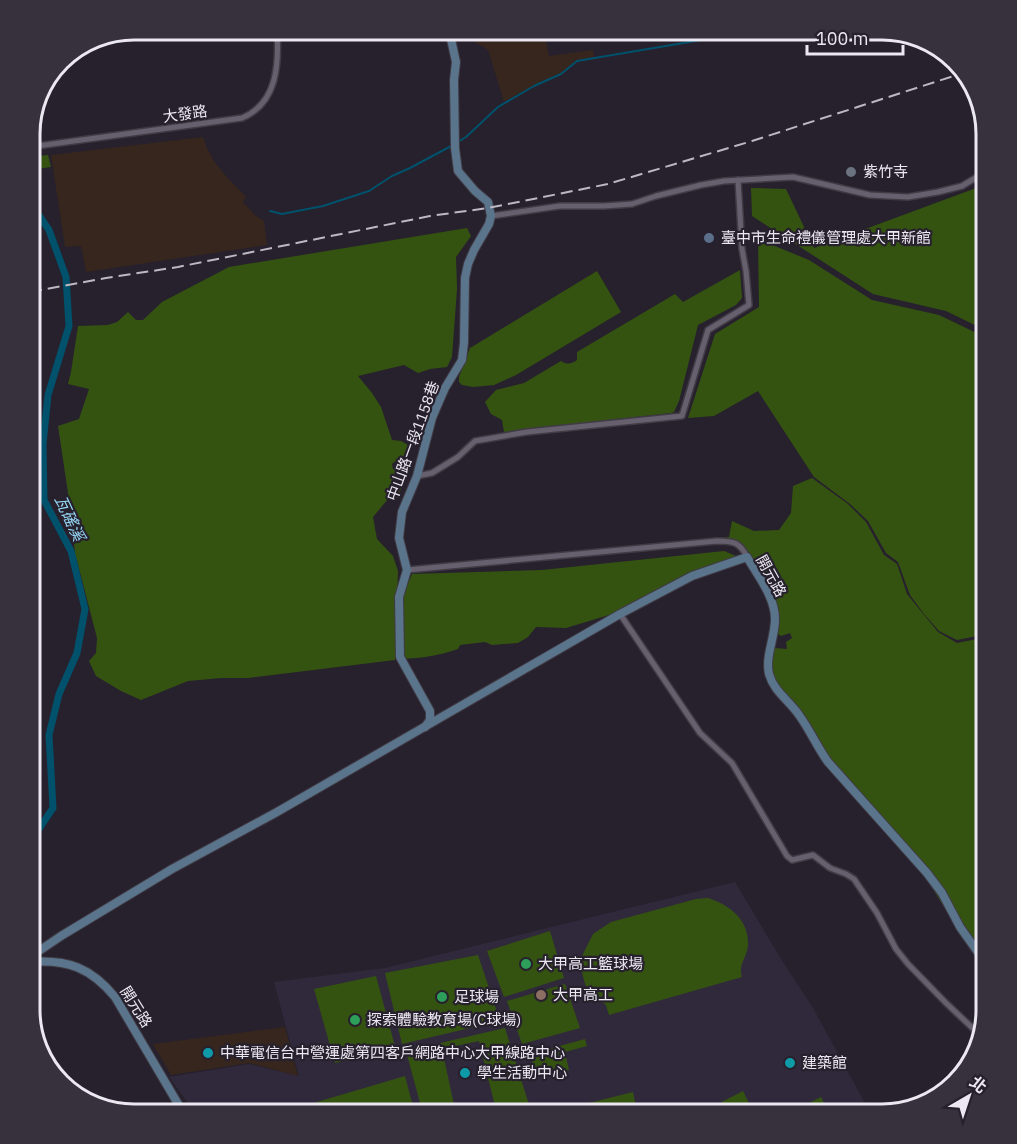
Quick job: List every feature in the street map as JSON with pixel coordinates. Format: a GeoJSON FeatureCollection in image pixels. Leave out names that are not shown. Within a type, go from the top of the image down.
{"type":"FeatureCollection","features":[{"type":"Feature","properties":{"kind":"street","name":"大發路"},"geometry":{"type":"LineString","coordinates":[[41,145],[242,118],[249,115],[265,100],[275,80],[277,40]]}},
{"type":"Feature","properties":{"kind":"street"},"geometry":{"type":"LineString","coordinates":[[451,40],[456,62],[455,143],[458,171],[488,202],[491,216],[560,206],[632,204],[701,185],[738,180],[792,177],[870,195],[908,197],[962,186],[976,178]]}},
{"type":"Feature","properties":{"kind":"street"},"geometry":{"type":"LineString","coordinates":[[417,476],[432,473],[458,457],[475,441],[527,432],[682,416],[708,330],[750,305],[742,249],[738,180]]}},
{"type":"Feature","properties":{"kind":"street","name":"中山路一段1158巷"},"geometry":{"type":"LineString","coordinates":[[424,728],[430,720],[430,711],[400,657],[399,597],[407,570],[399,538],[402,512],[417,476],[432,418],[445,388],[462,360],[465,278],[468,264],[491,216]]}},
{"type":"Feature","properties":{"kind":"street"},"geometry":{"type":"LineString","coordinates":[[407,570],[717,541],[730,541],[743,547],[747,557]]}},
{"type":"Feature","properties":{"kind":"street","name":"開元路"},"geometry":{"type":"LineString","coordinates":[[40,950],[172,870],[620,614],[692,576],[747,557],[771,599],[774,611],[768,671],[772,685],[798,713],[828,762],[927,873],[942,893],[960,927],[976,950]]}},
{"type":"Feature","properties":{"kind":"street"},"geometry":{"type":"LineString","coordinates":[[620,614],[700,733],[732,763],[788,856],[792,860],[813,855],[830,868],[854,879],[877,913],[896,949],[946,1004],[974,1030]]}},
{"type":"Feature","properties":{"kind":"street"},"geometry":{"type":"LineString","coordinates":[[47,961],[46,950],[49,944]]}},
{"type":"Feature","properties":{"kind":"street","name":"開元路"},"geometry":{"type":"LineString","coordinates":[[40,961],[77,967],[104,983],[115,997],[178,1104]]}},
{"type":"Feature","properties":{"kind":"shaded area"},"geometry":{"type":"Polygon","coordinates":[[[473,40],[546,41],[549,56],[593,50],[594,57],[576,60],[561,73],[504,102],[488,50],[473,40]]]}},
{"type":"Feature","properties":{"kind":"shaded area"},"geometry":{"type":"Polygon","coordinates":[[[203,137],[214,161],[246,197],[243,202],[264,221],[267,245],[86,272],[81,246],[65,247],[51,155],[203,137]]]}},
{"type":"Feature","properties":{"kind":"shaded area","name":"大甲高工"},"geometry":{"type":"Polygon","coordinates":[[[735,882],[813,1008],[866,1104],[189,1104],[169,1077],[249,1064],[299,1076],[274,982],[385,968],[735,882]]]}},
{"type":"Feature","properties":{"kind":"shaded area"},"geometry":{"type":"Polygon","coordinates":[[[285,1027],[298,1076],[249,1063],[171,1075],[153,1044],[285,1027]]]}},
{"type":"Feature","properties":{"kind":"green space"},"geometry":{"type":"Polygon","coordinates":[[[48,155],[51,167],[41,168],[41,156],[48,155]]]}},
{"type":"Feature","properties":{"kind":"green space"},"geometry":{"type":"Polygon","coordinates":[[[751,188],[786,189],[814,248],[976,188],[976,326],[946,311],[873,294],[752,216],[751,188]]]}},
{"type":"Feature","properties":{"kind":"green space"},"geometry":{"type":"Polygon","coordinates":[[[467,228],[471,236],[456,257],[457,289],[452,357],[447,367],[418,373],[404,365],[358,376],[381,407],[392,440],[401,441],[410,446],[407,458],[397,460],[392,464],[393,469],[406,471],[398,498],[393,496],[388,499],[373,517],[377,539],[393,556],[398,571],[395,660],[248,678],[188,681],[141,700],[96,676],[89,661],[96,653],[97,638],[75,553],[58,426],[79,419],[89,389],[68,384],[78,326],[108,325],[117,322],[128,312],[136,320],[143,320],[162,302],[229,267],[467,228]]]}},
{"type":"Feature","properties":{"kind":"green space"},"geometry":{"type":"Polygon","coordinates":[[[758,239],[809,260],[872,300],[939,315],[976,333],[976,636],[957,640],[939,631],[910,595],[898,562],[886,553],[868,521],[850,504],[814,477],[758,391],[714,416],[688,418],[715,334],[759,307],[758,239]]]}},
{"type":"Feature","properties":{"kind":"green space"},"geometry":{"type":"Polygon","coordinates":[[[740,270],[742,298],[736,305],[698,325],[679,401],[674,412],[504,432],[502,420],[491,414],[485,402],[496,390],[524,383],[561,361],[573,362],[577,360],[577,352],[675,294],[683,302],[740,270]]]}},
{"type":"Feature","properties":{"kind":"green space"},"geometry":{"type":"Polygon","coordinates":[[[597,271],[621,312],[516,375],[494,385],[473,387],[462,385],[459,382],[470,348],[597,271]]]}},
{"type":"Feature","properties":{"kind":"green space"},"geometry":{"type":"Polygon","coordinates":[[[812,478],[848,504],[866,522],[884,555],[897,564],[907,594],[938,632],[957,643],[976,639],[976,951],[964,940],[922,871],[819,756],[800,716],[777,691],[772,668],[774,648],[787,649],[786,642],[792,638],[790,633],[781,636],[775,632],[775,612],[738,548],[714,543],[665,545],[729,537],[732,521],[754,531],[779,530],[791,513],[793,486],[812,478]]]}},
{"type":"Feature","properties":{"kind":"green space"},"geometry":{"type":"Polygon","coordinates":[[[724,551],[736,556],[737,561],[609,615],[566,628],[536,627],[528,637],[518,643],[492,645],[485,642],[460,645],[458,649],[436,655],[401,659],[401,600],[412,574],[542,570],[724,551]]]}},
{"type":"Feature","properties":{"kind":"green space"},"geometry":{"type":"Polygon","coordinates":[[[708,898],[731,909],[742,921],[748,945],[741,968],[742,977],[609,1015],[606,1005],[593,995],[585,984],[581,967],[583,954],[593,934],[611,922],[696,899],[708,898]]]}},
{"type":"Feature","properties":{"kind":"green space","name":"大甲高工籃球場"},"geometry":{"type":"Polygon","coordinates":[[[550,931],[564,978],[504,997],[487,951],[550,931]]]}},
{"type":"Feature","properties":{"kind":"green space","name":"足球場"},"geometry":{"type":"Polygon","coordinates":[[[478,955],[500,1021],[402,1044],[385,973],[478,955]]]}},
{"type":"Feature","properties":{"kind":"green space","name":"探索體驗教育場(C球場)"},"geometry":{"type":"Polygon","coordinates":[[[376,976],[396,1050],[335,1063],[314,989],[376,976]]]}},
{"type":"Feature","properties":{"kind":"green space","name":"大甲高工籃球場"},"geometry":{"type":"Polygon","coordinates":[[[565,984],[580,1028],[522,1044],[507,1001],[565,984]]]}},
{"type":"Feature","properties":{"kind":"green space"},"geometry":{"type":"Polygon","coordinates":[[[505,1028],[529,1104],[495,1104],[479,1041],[442,1049],[454,1104],[420,1104],[406,1051],[505,1028]]]}},
{"type":"Feature","properties":{"kind":"green space"},"geometry":{"type":"Polygon","coordinates":[[[585,1039],[587,1046],[565,1052],[569,1070],[536,1077],[531,1058],[535,1057],[534,1053],[585,1039]]]}},
{"type":"Feature","properties":{"kind":"green space"},"geometry":{"type":"Polygon","coordinates":[[[405,1076],[412,1104],[310,1104],[405,1076]]]}},
{"type":"Feature","properties":{"kind":"green space"},"geometry":{"type":"Polygon","coordinates":[[[743,1091],[749,1104],[718,1104],[743,1091]]]}},
{"type":"Feature","properties":{"kind":"green space"},"geometry":{"type":"Polygon","coordinates":[[[633,1092],[635,1104],[585,1104],[633,1092]]]}},
{"type":"Feature","properties":{"kind":"green space"},"geometry":{"type":"Polygon","coordinates":[[[821,1097],[824,1104],[807,1104],[821,1097]]]}},
{"type":"Feature","properties":{"kind":"waterway"},"geometry":{"type":"LineString","coordinates":[[458,142],[498,107],[534,86],[561,74],[577,61],[697,41]]}},
{"type":"Feature","properties":{"kind":"waterway"},"geometry":{"type":"LineString","coordinates":[[270,211],[282,214],[323,206],[369,191],[392,176],[453,145]]}},
{"type":"Feature","properties":{"kind":"waterway","name":"瓦磘溪"},"geometry":{"type":"LineString","coordinates":[[40,827],[53,808],[49,735],[59,694],[77,653],[85,609],[71,551],[44,500],[43,444],[48,395],[69,326],[66,277],[49,230],[41,218]]}},
{"type":"Feature","properties":{"kind":"railway"},"geometry":{"type":"LineString","coordinates":[[41,290],[178,267],[430,216],[488,208],[608,184],[752,141],[956,75]]}},
{"type":"Feature","properties":{"kind":"place","name":"紫竹寺"},"geometry":{"type":"Point","coordinates":[851,172]}},
{"type":"Feature","properties":{"kind":"place","name":"臺中市生命禮儀管理處大甲新館"},"geometry":{"type":"Point","coordinates":[709,238]}},
{"type":"Feature","properties":{"kind":"place","name":"大甲高工籃球場"},"geometry":{"type":"Point","coordinates":[526,964]}},
{"type":"Feature","properties":{"kind":"place","name":"大甲高工"},"geometry":{"type":"Point","coordinates":[541,995]}},
{"type":"Feature","properties":{"kind":"place","name":"足球場"},"geometry":{"type":"Point","coordinates":[442,997]}},
{"type":"Feature","properties":{"kind":"place","name":"探索體驗教育場(C球場)"},"geometry":{"type":"Point","coordinates":[355,1020]}},
{"type":"Feature","properties":{"kind":"place","name":"中華電信台中營運處第四客戶網路中心大甲線路中心"},"geometry":{"type":"Point","coordinates":[208,1053]}},
{"type":"Feature","properties":{"kind":"place","name":"建築館"},"geometry":{"type":"Point","coordinates":[790,1063]}},
{"type":"Feature","properties":{"kind":"place","name":"學生活動中心"},"geometry":{"type":"Point","coordinates":[465,1073]}}]}
